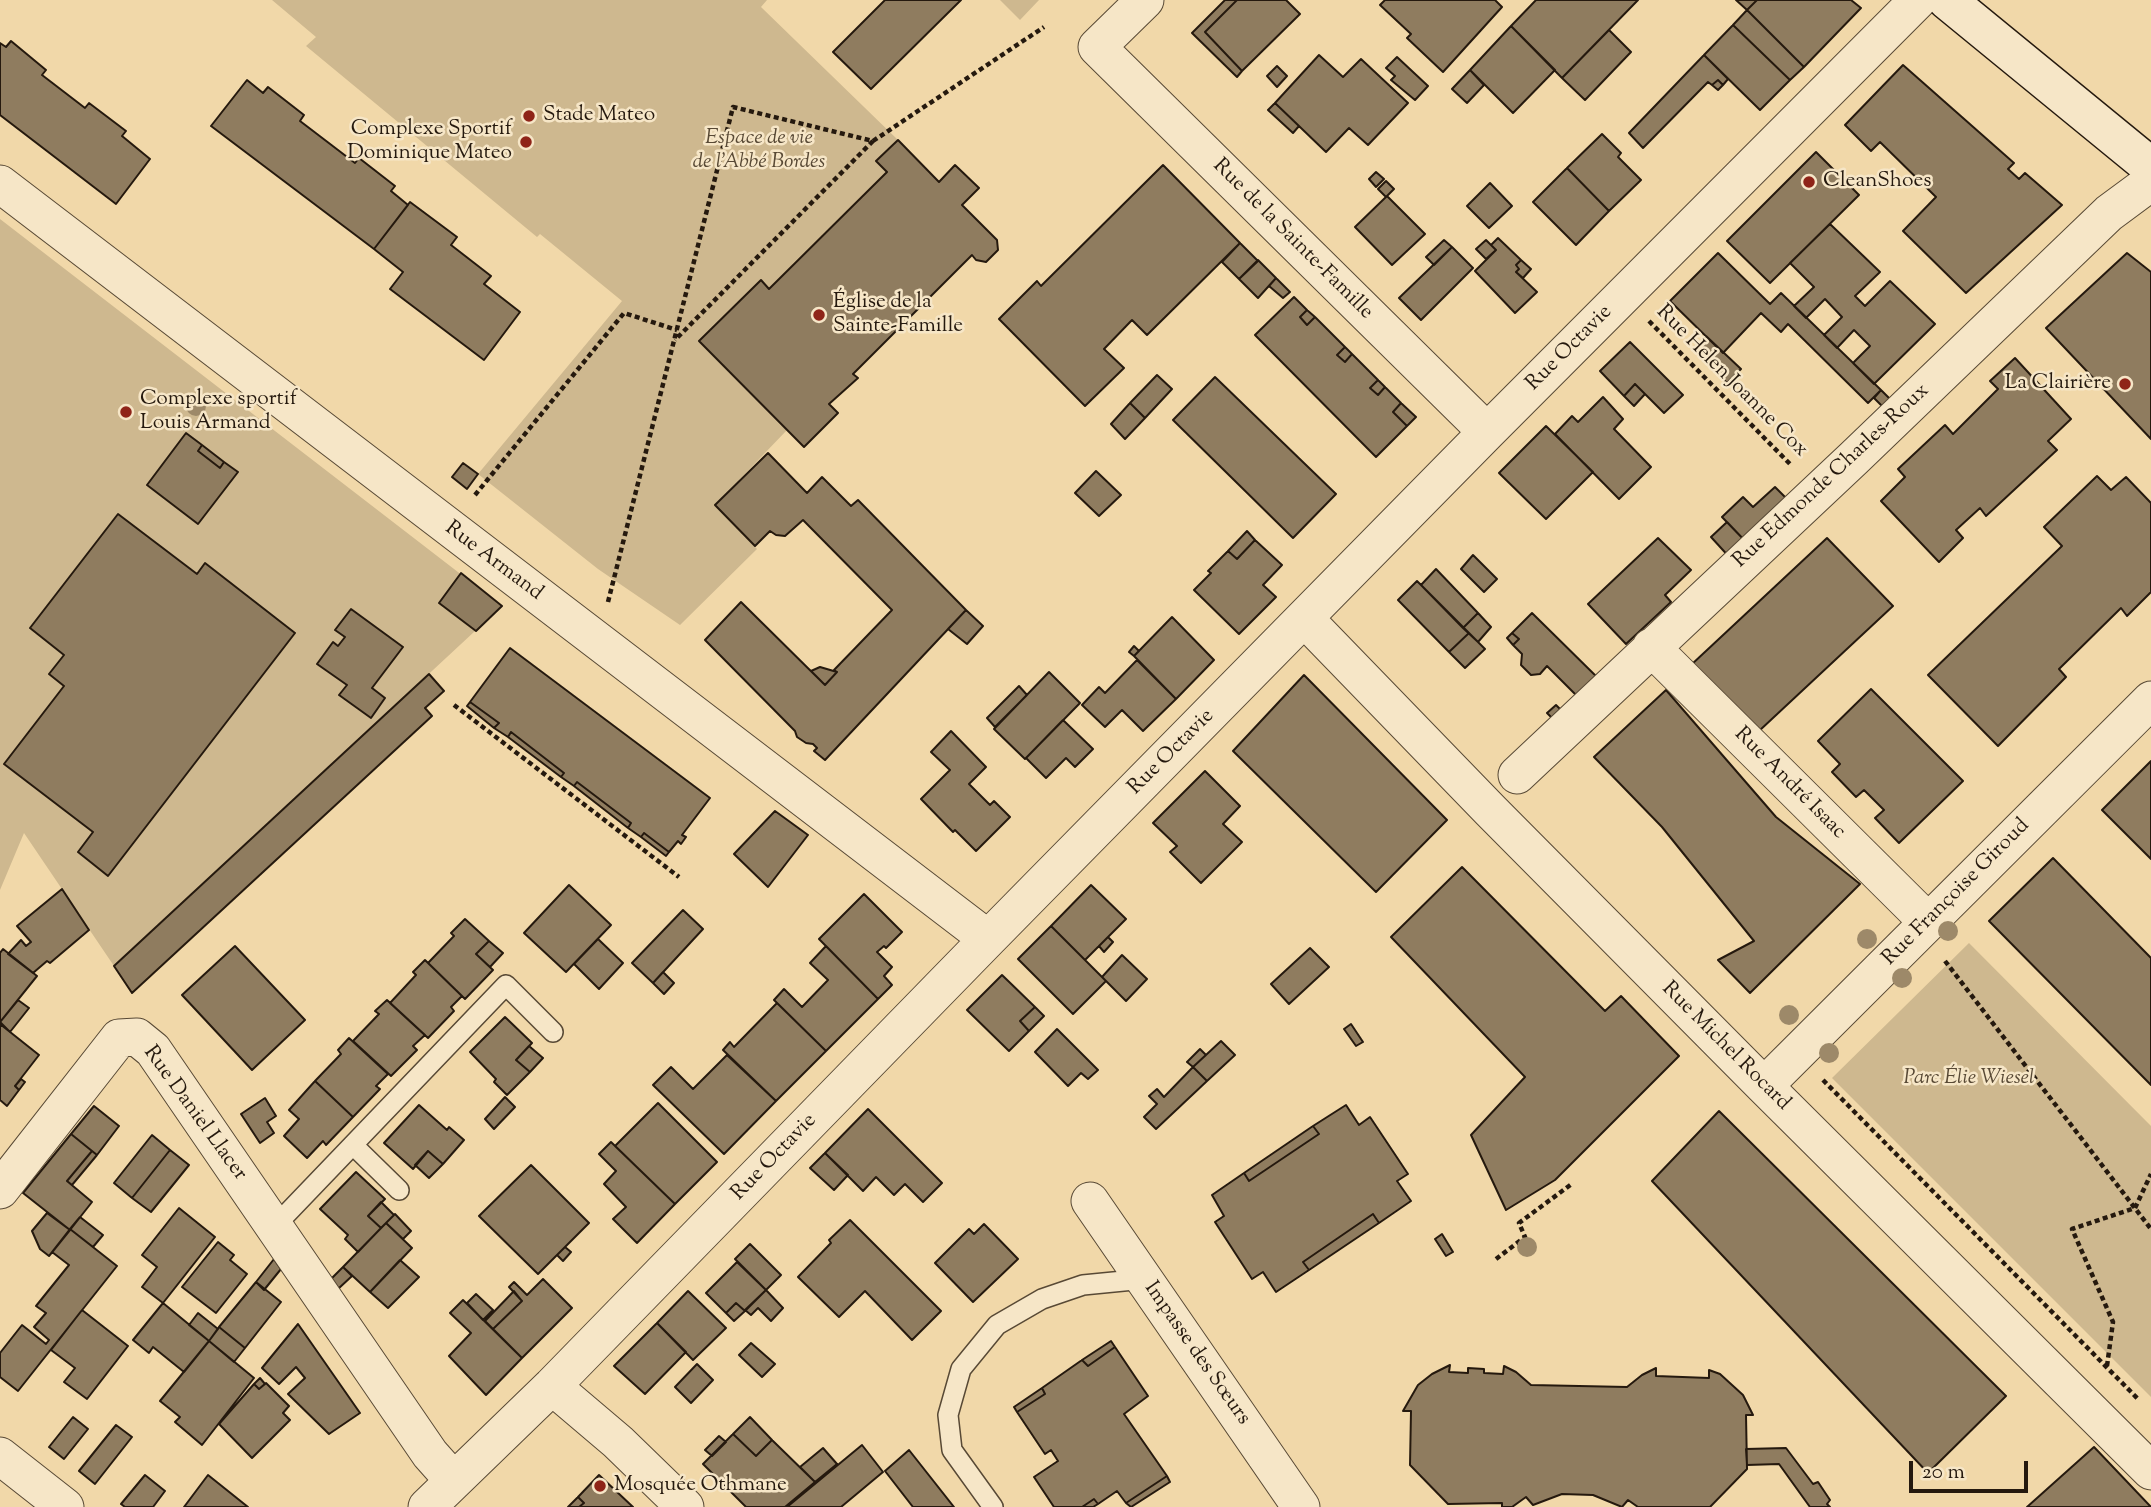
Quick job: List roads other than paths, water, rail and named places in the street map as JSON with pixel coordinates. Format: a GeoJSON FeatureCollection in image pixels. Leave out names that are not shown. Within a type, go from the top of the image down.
{"type":"FeatureCollection","features":[{"type":"Feature","properties":{"kind":"main road"},"geometry":{"type":"LineString","coordinates":[[1947,0],[2151,167]]}},
{"type":"Feature","properties":{"kind":"street","name":"Rue de la Sainte-Famille"},"geometry":{"type":"LineString","coordinates":[[1145,0],[1097,47],[1487,432]]}},
{"type":"Feature","properties":{"kind":"street","name":"Rue Octavie"},"geometry":{"type":"LineString","coordinates":[[427,1507],[552,1386],[1487,432],[1918,0]]}},
{"type":"Feature","properties":{"kind":"street","name":"Rue Edmonde Charles-Roux"},"geometry":{"type":"LineString","coordinates":[[1517,775],[2109,214],[2151,182]]}},
{"type":"Feature","properties":{"kind":"street","name":"Rue Armand"},"geometry":{"type":"LineString","coordinates":[[0,184],[988,939]]}},
{"type":"Feature","properties":{"kind":"street","name":"Rue Michel Rocard"},"geometry":{"type":"LineString","coordinates":[[1304,618],[1764,1086],[2151,1471]]}},
{"type":"Feature","properties":{"kind":"street","name":"Rue André Isaac"},"geometry":{"type":"LineString","coordinates":[[1651,647],[1928,922]]}},
{"type":"Feature","properties":{"kind":"street","name":"Rue Françoise Giroud"},"geometry":{"type":"LineString","coordinates":[[1764,1086],[2151,700]]}},
{"type":"Feature","properties":{"kind":"street","name":"Rue Daniel Llacer"},"geometry":{"type":"LineString","coordinates":[[0,1190],[119,1038],[137,1037],[153,1050],[430,1454],[454,1481]]}},
{"type":"Feature","properties":{"kind":"street","name":"Impasse des Sœurs"},"geometry":{"type":"LineString","coordinates":[[1090,1201],[1301,1507]]}},
{"type":"Feature","properties":{"kind":"street"},"geometry":{"type":"LineString","coordinates":[[552,1386],[618,1442],[685,1507]]}},
{"type":"Feature","properties":{"kind":"street"},"geometry":{"type":"LineString","coordinates":[[0,1456],[65,1507]]}},
{"type":"Feature","properties":{"kind":"lane"},"geometry":{"type":"LineString","coordinates":[[274,1227],[506,985],[553,1032]]}},
{"type":"Feature","properties":{"kind":"lane"},"geometry":{"type":"LineString","coordinates":[[353,1145],[399,1190]]}},
{"type":"Feature","properties":{"kind":"lane"},"geometry":{"type":"LineString","coordinates":[[993,1507],[952,1450],[948,1415],[961,1369],[997,1325],[1042,1299],[1083,1285],[1144,1279]]}},
{"type":"Feature","properties":{"kind":"place","name":"Stade Mateo"},"geometry":{"type":"Point","coordinates":[529,116]}},
{"type":"Feature","properties":{"kind":"place","name":"Complexe Sportif Dominique Mateo"},"geometry":{"type":"Point","coordinates":[526,142]}},
{"type":"Feature","properties":{"kind":"place","name":"CleanShoes"},"geometry":{"type":"Point","coordinates":[1809,182]}},
{"type":"Feature","properties":{"kind":"place","name":"Église de la Sainte-Famille"},"geometry":{"type":"Point","coordinates":[819,315]}},
{"type":"Feature","properties":{"kind":"place","name":"La Clairière"},"geometry":{"type":"Point","coordinates":[2125,384]}},
{"type":"Feature","properties":{"kind":"place","name":"Complexe sportif Louis Armand"},"geometry":{"type":"Point","coordinates":[126,412]}},
{"type":"Feature","properties":{"kind":"place","name":"Mosquée Othmane"},"geometry":{"type":"Point","coordinates":[600,1486]}},
{"type":"Feature","properties":{"kind":"park label","name":"Espace de vie de l'Abbé Bordes"},"geometry":{"type":"Point","coordinates":[759,151]}},
{"type":"Feature","properties":{"kind":"park label","name":"Parc Élie Wiesel"},"geometry":{"type":"Point","coordinates":[1969,1079]}}]}
